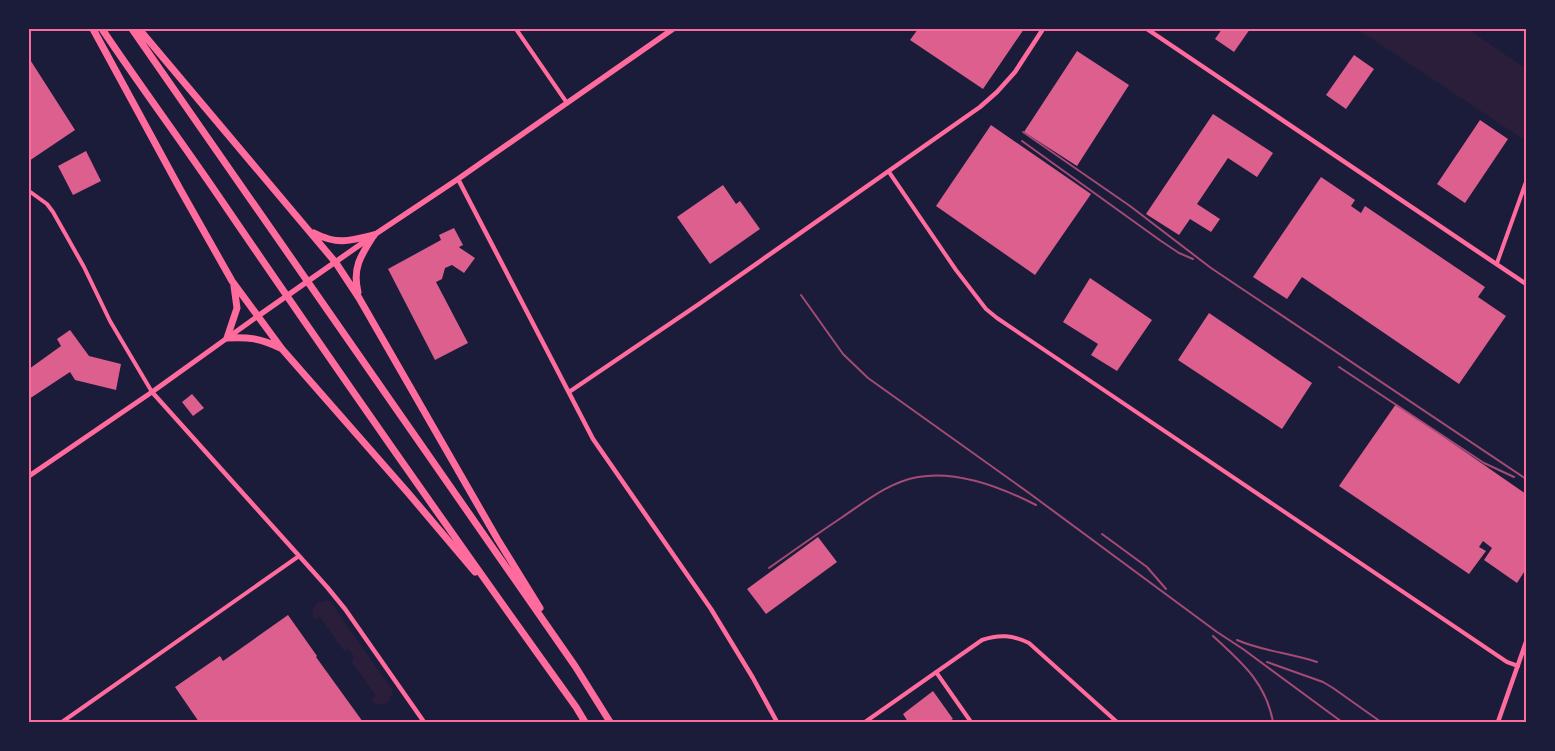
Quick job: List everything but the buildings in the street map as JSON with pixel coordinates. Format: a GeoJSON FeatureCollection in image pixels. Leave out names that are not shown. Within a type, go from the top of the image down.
{"type":"FeatureCollection","features":[{"type":"Feature","properties":{"kind":"highway"},"geometry":{"type":"LineString","coordinates":[[93,29],[232,280],[282,349],[409,494],[507,611]]}},
{"type":"Feature","properties":{"kind":"highway"},"geometry":{"type":"LineString","coordinates":[[102,29],[228,209],[277,283],[585,722]]}},
{"type":"Feature","properties":{"kind":"highway"},"geometry":{"type":"LineString","coordinates":[[132,29],[575,666]]}},
{"type":"Feature","properties":{"kind":"highway"},"geometry":{"type":"LineString","coordinates":[[139,29],[311,231],[360,298],[498,540],[610,722]]}},
{"type":"Feature","properties":{"kind":"highway"},"geometry":{"type":"LineString","coordinates":[[311,231],[326,240],[338,242],[374,235]]}},
{"type":"Feature","properties":{"kind":"highway"},"geometry":{"type":"LineString","coordinates":[[360,298],[356,272],[362,253],[374,235]]}},
{"type":"Feature","properties":{"kind":"highway"},"geometry":{"type":"LineString","coordinates":[[232,280],[237,308],[227,338],[268,341],[282,349]]}},
{"type":"Feature","properties":{"kind":"main road"},"geometry":{"type":"LineString","coordinates":[[29,476],[673,29]]}},
{"type":"Feature","properties":{"kind":"street"},"geometry":{"type":"LineString","coordinates":[[516,29],[567,103]]}},
{"type":"Feature","properties":{"kind":"street"},"geometry":{"type":"LineString","coordinates":[[569,392],[685,314],[980,107],[1015,72],[1044,29]]}},
{"type":"Feature","properties":{"kind":"street"},"geometry":{"type":"LineString","coordinates":[[1147,29],[1526,284]]}},
{"type":"Feature","properties":{"kind":"street"},"geometry":{"type":"LineString","coordinates":[[889,172],[956,270],[986,309],[1003,323],[1507,662],[1518,666]]}},
{"type":"Feature","properties":{"kind":"street"},"geometry":{"type":"LineString","coordinates":[[458,179],[593,439],[711,608],[777,722]]}},
{"type":"Feature","properties":{"kind":"street"},"geometry":{"type":"LineString","coordinates":[[1497,264],[1526,182]]}},
{"type":"Feature","properties":{"kind":"street"},"geometry":{"type":"LineString","coordinates":[[29,191],[47,204],[53,212],[84,267],[110,321],[152,392],[300,556],[345,609],[424,722]]}},
{"type":"Feature","properties":{"kind":"street"},"geometry":{"type":"LineString","coordinates":[[62,722],[300,556]]}},
{"type":"Feature","properties":{"kind":"street"},"geometry":{"type":"LineString","coordinates":[[865,722],[982,640],[996,636],[1016,638],[1029,643],[1117,722]]}},
{"type":"Feature","properties":{"kind":"street"},"geometry":{"type":"LineString","coordinates":[[1498,722],[1526,642]]}},
{"type":"Feature","properties":{"kind":"street"},"geometry":{"type":"LineString","coordinates":[[936,672],[971,722]]}},
{"type":"Feature","properties":{"kind":"shaded area"},"geometry":{"type":"Polygon","coordinates":[[[1357,29],[1468,29],[1526,69],[1526,141],[1357,29]]]}},
{"type":"Feature","properties":{"kind":"shaded area"},"geometry":{"type":"Polygon","coordinates":[[[324,600],[332,604],[392,690],[392,696],[389,697],[390,700],[386,703],[378,704],[371,701],[376,696],[351,661],[354,658],[352,653],[348,649],[344,651],[320,617],[315,620],[312,612],[314,607],[320,601],[323,603],[324,600]]]}},
{"type":"Feature","properties":{"kind":"railway"},"geometry":{"type":"LineString","coordinates":[[1023,132],[1130,206],[1211,268],[1526,479]]}},
{"type":"Feature","properties":{"kind":"railway"},"geometry":{"type":"LineString","coordinates":[[1022,141],[1161,241],[1179,253],[1193,259]]}},
{"type":"Feature","properties":{"kind":"railway"},"geometry":{"type":"LineString","coordinates":[[801,295],[843,354],[868,378],[1342,722]]}},
{"type":"Feature","properties":{"kind":"railway"},"geometry":{"type":"LineString","coordinates":[[1339,367],[1484,463],[1514,477]]}},
{"type":"Feature","properties":{"kind":"railway"},"geometry":{"type":"LineString","coordinates":[[769,568],[878,493],[897,483],[918,477],[933,475],[964,478],[994,486],[1036,505]]}},
{"type":"Feature","properties":{"kind":"railway"},"geometry":{"type":"LineString","coordinates":[[1102,534],[1147,567],[1166,589]]}},
{"type":"Feature","properties":{"kind":"railway"},"geometry":{"type":"LineString","coordinates":[[1213,636],[1242,664],[1258,684],[1265,695],[1273,722]]}},
{"type":"Feature","properties":{"kind":"railway"},"geometry":{"type":"LineString","coordinates":[[1237,640],[1256,647],[1317,662]]}},
{"type":"Feature","properties":{"kind":"railway"},"geometry":{"type":"LineString","coordinates":[[1267,662],[1323,682],[1381,722]]}}]}
